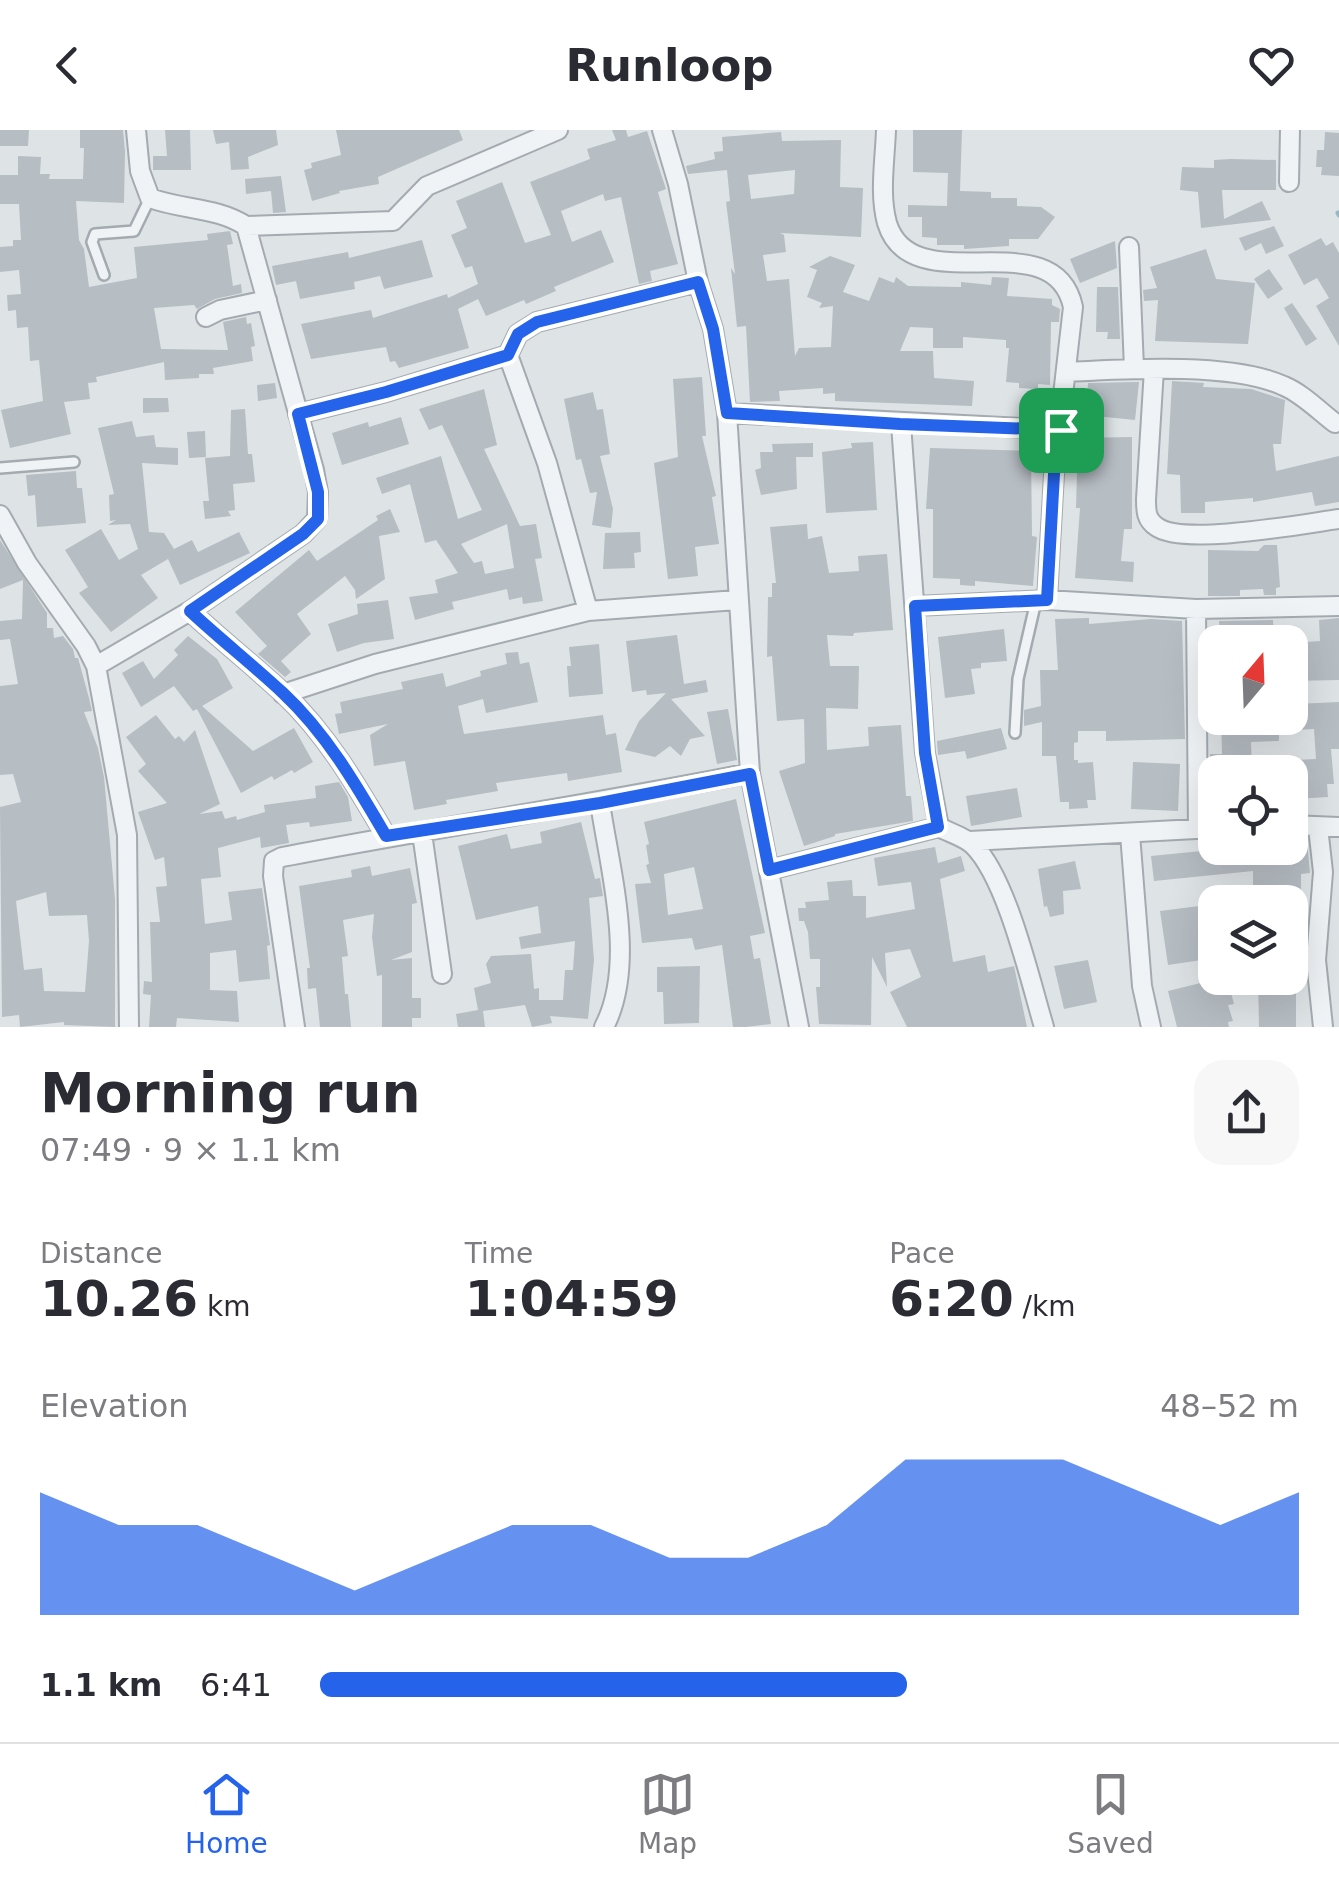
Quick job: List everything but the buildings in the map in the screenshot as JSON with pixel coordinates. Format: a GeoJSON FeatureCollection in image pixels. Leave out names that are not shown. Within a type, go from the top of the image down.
{"type":"FeatureCollection","features":[{"type":"Feature","properties":{"kind":"street"},"geometry":{"type":"LineString","coordinates":[[136,130],[140,172],[150,198],[175,207],[208,210],[246,226],[394,222],[427,186],[558,130]]}},
{"type":"Feature","properties":{"kind":"street"},"geometry":{"type":"LineString","coordinates":[[662,130],[713,329],[727,413],[750,774],[799,1027]]}},
{"type":"Feature","properties":{"kind":"street"},"geometry":{"type":"LineString","coordinates":[[886,130],[883,204],[898,244],[924,260],[1013,263],[1052,275],[1070,293],[1073,307],[1042,601]]}},
{"type":"Feature","properties":{"kind":"street"},"geometry":{"type":"LineString","coordinates":[[1289,182],[1290,130]]}},
{"type":"Feature","properties":{"kind":"street"},"geometry":{"type":"LineString","coordinates":[[96,666],[190,611],[303,534],[318,519],[318,492],[246,226]]}},
{"type":"Feature","properties":{"kind":"street"},"geometry":{"type":"LineString","coordinates":[[1129,246],[1134,368]]}},
{"type":"Feature","properties":{"kind":"street"},"geometry":{"type":"LineString","coordinates":[[588,612],[547,463],[508,355],[518,334],[537,322],[698,282]]}},
{"type":"Feature","properties":{"kind":"street"},"geometry":{"type":"LineString","coordinates":[[206,317],[266,300]]}},
{"type":"Feature","properties":{"kind":"street"},"geometry":{"type":"LineString","coordinates":[[298,414],[508,355]]}},
{"type":"Feature","properties":{"kind":"street"},"geometry":{"type":"LineString","coordinates":[[1067,372],[1134,368],[1255,375],[1290,388],[1335,423]]}},
{"type":"Feature","properties":{"kind":"street"},"geometry":{"type":"LineString","coordinates":[[1154,369],[1146,513],[1156,527],[1185,536],[1339,520]]}},
{"type":"Feature","properties":{"kind":"street"},"geometry":{"type":"LineString","coordinates":[[727,413],[1061,430]]}},
{"type":"Feature","properties":{"kind":"street"},"geometry":{"type":"LineString","coordinates":[[900,424],[925,753],[938,827]]}},
{"type":"Feature","properties":{"kind":"street"},"geometry":{"type":"LineString","coordinates":[[0,515],[96,666],[126,835],[130,1027]]}},
{"type":"Feature","properties":{"kind":"street"},"geometry":{"type":"LineString","coordinates":[[283,694],[375,664],[588,612],[737,600]]}},
{"type":"Feature","properties":{"kind":"street"},"geometry":{"type":"LineString","coordinates":[[915,606],[1042,601],[1196,608],[1339,606]]}},
{"type":"Feature","properties":{"kind":"street"},"geometry":{"type":"LineString","coordinates":[[1196,608],[1203,755]]}},
{"type":"Feature","properties":{"kind":"street"},"geometry":{"type":"LineString","coordinates":[[190,611],[315,728],[386,836]]}},
{"type":"Feature","properties":{"kind":"street"},"geometry":{"type":"LineString","coordinates":[[295,1027],[275,897],[274,861],[386,836],[600,803],[750,774]]}},
{"type":"Feature","properties":{"kind":"street"},"geometry":{"type":"LineString","coordinates":[[600,803],[621,975],[614,1007],[604,1027]]}},
{"type":"Feature","properties":{"kind":"street"},"geometry":{"type":"LineString","coordinates":[[1308,826],[1339,827]]}},
{"type":"Feature","properties":{"kind":"street"},"geometry":{"type":"LineString","coordinates":[[769,870],[938,827],[970,841],[1198,830]]}},
{"type":"Feature","properties":{"kind":"street"},"geometry":{"type":"LineString","coordinates":[[1318,827],[1323,872],[1316,960],[1322,1027]]}},
{"type":"Feature","properties":{"kind":"street"},"geometry":{"type":"LineString","coordinates":[[422,833],[442,974]]}},
{"type":"Feature","properties":{"kind":"street"},"geometry":{"type":"LineString","coordinates":[[1130,834],[1142,986],[1152,1027]]}},
{"type":"Feature","properties":{"kind":"street"},"geometry":{"type":"LineString","coordinates":[[970,841],[992,874],[1010,918],[1044,1027]]}},
{"type":"Feature","properties":{"kind":"lane"},"geometry":{"type":"LineString","coordinates":[[104,275],[93,238],[101,232],[134,230],[150,198]]}},
{"type":"Feature","properties":{"kind":"lane"},"geometry":{"type":"LineString","coordinates":[[0,468],[74,462]]}},
{"type":"Feature","properties":{"kind":"lane"},"geometry":{"type":"LineString","coordinates":[[1015,733],[1018,678],[1042,601]]}},
{"type":"Feature","properties":{"kind":"route"},"geometry":{"type":"LineString","coordinates":[[698,282],[713,329],[727,413],[1061,430],[1054,474],[1047,600],[915,606],[925,753],[938,827],[769,870],[750,774],[600,803],[386,836],[315,728],[190,611],[303,534],[318,519],[314,470],[298,414],[508,355],[518,334],[537,322],[698,282]]}}]}
